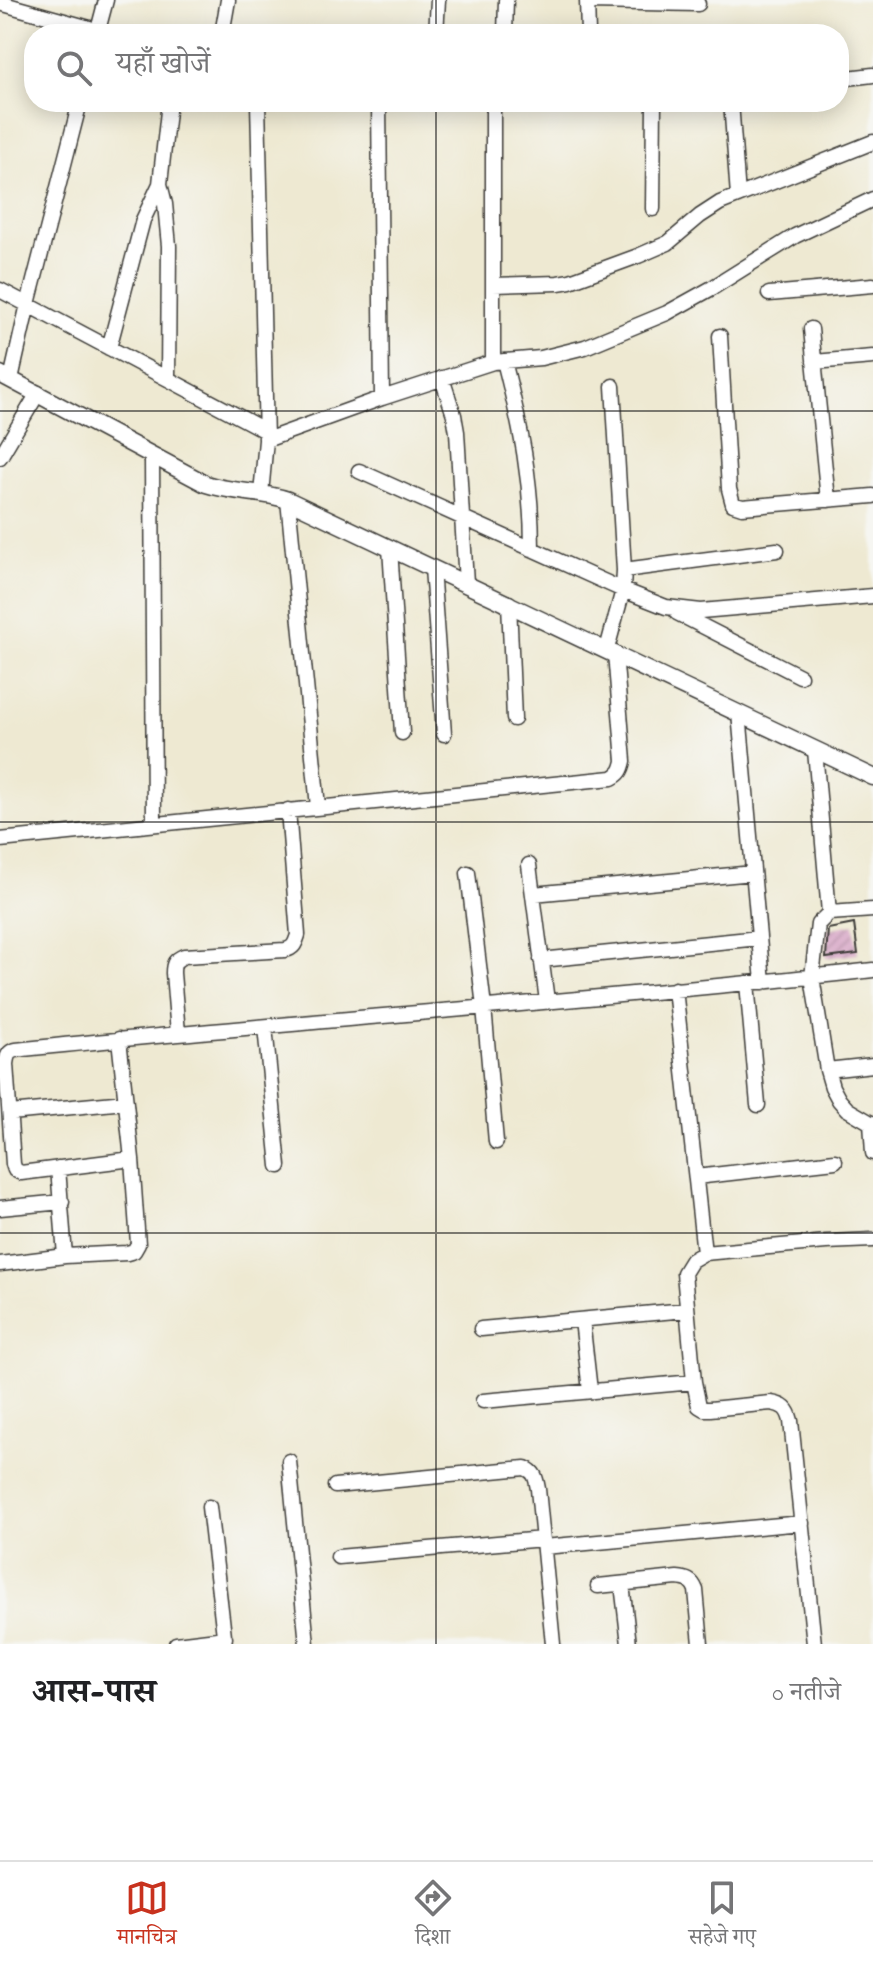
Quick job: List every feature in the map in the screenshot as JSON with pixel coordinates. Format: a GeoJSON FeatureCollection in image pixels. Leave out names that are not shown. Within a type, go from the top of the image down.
{"type":"FeatureCollection","features":[{"type":"Feature","properties":{"kind":"street"},"geometry":{"type":"LineString","coordinates":[[103,24],[106,0]]}},
{"type":"Feature","properties":{"kind":"street"},"geometry":{"type":"LineString","coordinates":[[224,24],[228,0]]}},
{"type":"Feature","properties":{"kind":"street"},"geometry":{"type":"LineString","coordinates":[[437,24],[438,0]]}},
{"type":"Feature","properties":{"kind":"street"},"geometry":{"type":"LineString","coordinates":[[505,24],[506,0]]}},
{"type":"Feature","properties":{"kind":"street"},"geometry":{"type":"LineString","coordinates":[[588,24],[587,1],[698,4]]}},
{"type":"Feature","properties":{"kind":"street"},"geometry":{"type":"LineString","coordinates":[[0,3],[71,24]]}},
{"type":"Feature","properties":{"kind":"street"},"geometry":{"type":"LineString","coordinates":[[849,78],[873,75]]}},
{"type":"Feature","properties":{"kind":"street"},"geometry":{"type":"LineString","coordinates":[[77,112],[6,377],[206,484],[223,490],[288,500],[873,777]]}},
{"type":"Feature","properties":{"kind":"street"},"geometry":{"type":"LineString","coordinates":[[109,348],[143,220],[160,184],[168,112]]}},
{"type":"Feature","properties":{"kind":"street"},"geometry":{"type":"LineString","coordinates":[[258,112],[266,435],[261,494]]}},
{"type":"Feature","properties":{"kind":"street"},"geometry":{"type":"LineString","coordinates":[[379,112],[382,398]]}},
{"type":"Feature","properties":{"kind":"street"},"geometry":{"type":"LineString","coordinates":[[493,112],[493,285],[498,362],[520,426],[532,512],[532,549]]}},
{"type":"Feature","properties":{"kind":"street"},"geometry":{"type":"LineString","coordinates":[[653,209],[654,112]]}},
{"type":"Feature","properties":{"kind":"street"},"geometry":{"type":"LineString","coordinates":[[732,112],[738,196]]}},
{"type":"Feature","properties":{"kind":"street"},"geometry":{"type":"LineString","coordinates":[[493,285],[570,281],[638,256],[668,243],[709,209],[873,142]]}},
{"type":"Feature","properties":{"kind":"street"},"geometry":{"type":"LineString","coordinates":[[160,184],[169,246],[168,379]]}},
{"type":"Feature","properties":{"kind":"street"},"geometry":{"type":"LineString","coordinates":[[0,290],[266,435],[498,362],[569,352],[667,313],[795,236],[873,199]]}},
{"type":"Feature","properties":{"kind":"street"},"geometry":{"type":"LineString","coordinates":[[769,294],[873,285]]}},
{"type":"Feature","properties":{"kind":"street"},"geometry":{"type":"LineString","coordinates":[[811,329],[828,500]]}},
{"type":"Feature","properties":{"kind":"street"},"geometry":{"type":"LineString","coordinates":[[720,336],[729,489],[733,504],[742,507],[873,496]]}},
{"type":"Feature","properties":{"kind":"street"},"geometry":{"type":"LineString","coordinates":[[814,362],[873,357]]}},
{"type":"Feature","properties":{"kind":"street"},"geometry":{"type":"LineString","coordinates":[[442,378],[457,432],[466,583]]}},
{"type":"Feature","properties":{"kind":"street"},"geometry":{"type":"LineString","coordinates":[[0,840],[619,775],[624,761],[611,651],[624,570],[613,386]]}},
{"type":"Feature","properties":{"kind":"street"},"geometry":{"type":"LineString","coordinates":[[0,457],[38,393]]}},
{"type":"Feature","properties":{"kind":"street"},"geometry":{"type":"LineString","coordinates":[[152,456],[154,824]]}},
{"type":"Feature","properties":{"kind":"street"},"geometry":{"type":"LineString","coordinates":[[359,471],[666,607],[800,676]]}},
{"type":"Feature","properties":{"kind":"street"},"geometry":{"type":"LineString","coordinates":[[288,500],[318,807]]}},
{"type":"Feature","properties":{"kind":"street"},"geometry":{"type":"LineString","coordinates":[[390,548],[402,733]]}},
{"type":"Feature","properties":{"kind":"street"},"geometry":{"type":"LineString","coordinates":[[624,570],[777,550]]}},
{"type":"Feature","properties":{"kind":"street"},"geometry":{"type":"LineString","coordinates":[[432,568],[444,734]]}},
{"type":"Feature","properties":{"kind":"street"},"geometry":{"type":"LineString","coordinates":[[666,607],[701,611],[873,596]]}},
{"type":"Feature","properties":{"kind":"street"},"geometry":{"type":"LineString","coordinates":[[509,603],[514,719]]}},
{"type":"Feature","properties":{"kind":"street"},"geometry":{"type":"LineString","coordinates":[[739,713],[763,982]]}},
{"type":"Feature","properties":{"kind":"street"},"geometry":{"type":"LineString","coordinates":[[815,750],[829,913]]}},
{"type":"Feature","properties":{"kind":"street"},"geometry":{"type":"LineString","coordinates":[[178,1033],[173,973],[177,959],[184,956],[285,950],[296,943],[298,935],[288,810]]}},
{"type":"Feature","properties":{"kind":"street"},"geometry":{"type":"LineString","coordinates":[[529,865],[547,1001]]}},
{"type":"Feature","properties":{"kind":"street"},"geometry":{"type":"LineString","coordinates":[[468,873],[496,1142]]}},
{"type":"Feature","properties":{"kind":"street"},"geometry":{"type":"LineString","coordinates":[[533,894],[753,873]]}},
{"type":"Feature","properties":{"kind":"street"},"geometry":{"type":"LineString","coordinates":[[873,910],[829,913],[818,924],[812,977],[832,1087],[847,1109],[872,1123],[873,1153]]}},
{"type":"Feature","properties":{"kind":"street"},"geometry":{"type":"LineString","coordinates":[[541,960],[759,938]]}},
{"type":"Feature","properties":{"kind":"street"},"geometry":{"type":"LineString","coordinates":[[132,1159],[21,1173],[15,1170],[6,1064],[8,1055],[12,1051],[178,1033],[873,970]]}},
{"type":"Feature","properties":{"kind":"street"},"geometry":{"type":"LineString","coordinates":[[747,983],[758,1105]]}},
{"type":"Feature","properties":{"kind":"street"},"geometry":{"type":"LineString","coordinates":[[675,989],[704,1253]]}},
{"type":"Feature","properties":{"kind":"street"},"geometry":{"type":"LineString","coordinates":[[265,1027],[279,1166]]}},
{"type":"Feature","properties":{"kind":"street"},"geometry":{"type":"LineString","coordinates":[[0,1264],[134,1251],[138,1244],[119,1039]]}},
{"type":"Feature","properties":{"kind":"street"},"geometry":{"type":"LineString","coordinates":[[827,1070],[873,1065]]}},
{"type":"Feature","properties":{"kind":"street"},"geometry":{"type":"LineString","coordinates":[[10,1113],[125,1102]]}},
{"type":"Feature","properties":{"kind":"street"},"geometry":{"type":"LineString","coordinates":[[696,1177],[835,1161]]}},
{"type":"Feature","properties":{"kind":"street"},"geometry":{"type":"LineString","coordinates":[[58,1168],[65,1256]]}},
{"type":"Feature","properties":{"kind":"street"},"geometry":{"type":"LineString","coordinates":[[0,1208],[62,1202]]}},
{"type":"Feature","properties":{"kind":"street"},"geometry":{"type":"LineString","coordinates":[[814,1644],[788,1410],[771,1403],[704,1409],[699,1406],[684,1273],[692,1260],[704,1253],[873,1240]]}},
{"type":"Feature","properties":{"kind":"street"},"geometry":{"type":"LineString","coordinates":[[481,1329],[686,1310]]}},
{"type":"Feature","properties":{"kind":"street"},"geometry":{"type":"LineString","coordinates":[[582,1320],[590,1391]]}},
{"type":"Feature","properties":{"kind":"street"},"geometry":{"type":"LineString","coordinates":[[483,1401],[694,1382]]}},
{"type":"Feature","properties":{"kind":"street"},"geometry":{"type":"LineString","coordinates":[[289,1461],[307,1644]]}},
{"type":"Feature","properties":{"kind":"street"},"geometry":{"type":"LineString","coordinates":[[335,1486],[525,1468],[532,1471],[537,1479],[553,1644]]}},
{"type":"Feature","properties":{"kind":"street"},"geometry":{"type":"LineString","coordinates":[[176,1644],[225,1641],[209,1507]]}},
{"type":"Feature","properties":{"kind":"street"},"geometry":{"type":"LineString","coordinates":[[338,1557],[802,1523]]}},
{"type":"Feature","properties":{"kind":"street"},"geometry":{"type":"LineString","coordinates":[[598,1586],[687,1579],[694,1583],[696,1590],[701,1644]]}},
{"type":"Feature","properties":{"kind":"street"},"geometry":{"type":"LineString","coordinates":[[622,1584],[629,1644]]}},
{"type":"Feature","properties":{"kind":"building"},"geometry":{"type":"Polygon","coordinates":[[[854,924],[858,954],[826,958],[828,929],[854,924]]]}}]}
